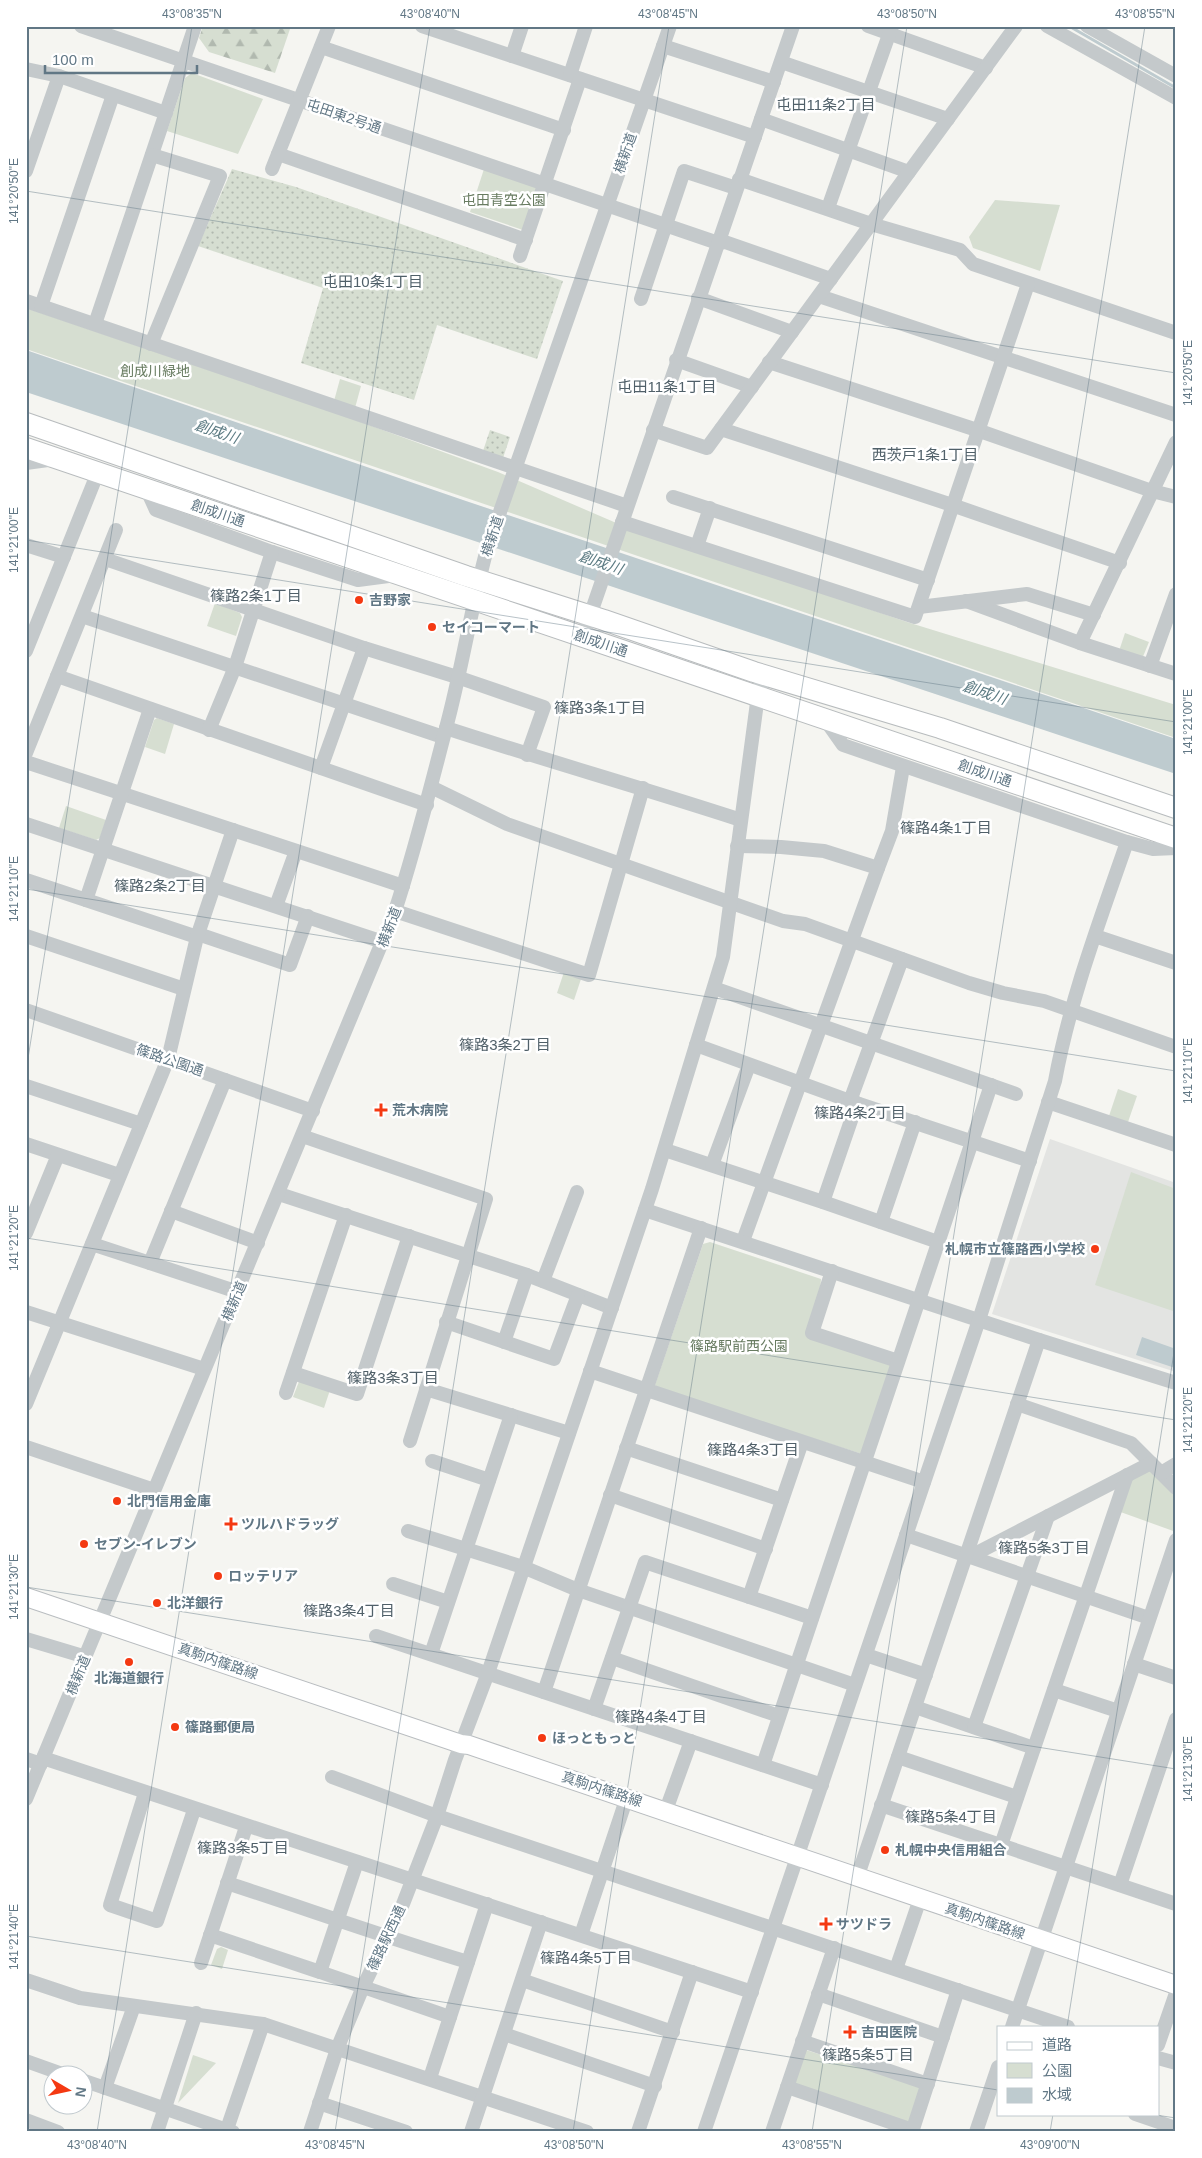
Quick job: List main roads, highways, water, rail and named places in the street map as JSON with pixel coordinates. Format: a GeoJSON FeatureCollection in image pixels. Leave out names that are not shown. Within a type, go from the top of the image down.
{"type":"FeatureCollection","features":[{"type":"Feature","properties":{"kind":"highway","name":"創成川通"},"geometry":{"type":"LineString","coordinates":[[26,423],[479,580],[764,676],[940,728],[1176,808]]}},
{"type":"Feature","properties":{"kind":"highway","name":"創成川通"},"geometry":{"type":"LineString","coordinates":[[26,448],[1176,838]]}},
{"type":"Feature","properties":{"kind":"highway"},"geometry":{"type":"LineString","coordinates":[[931,754],[940,728]]}},
{"type":"Feature","properties":{"kind":"main road","name":"真駒内篠路線"},"geometry":{"type":"LineString","coordinates":[[26,1597],[461,1744],[469,1744],[666,1810],[857,1878],[1176,1985]]}},
{"type":"Feature","properties":{"kind":"water","name":"創成川"},"geometry":{"type":"Polygon","coordinates":[[[26,350],[463,500],[1176,739],[1176,774],[26,392],[26,350]]]}},
{"type":"Feature","properties":{"kind":"water"},"geometry":{"type":"Polygon","coordinates":[[[1142,1337],[1176,1349],[1175,1368],[1136,1355],[1142,1337]]]}},
{"type":"Feature","properties":{"kind":"waterway"},"geometry":{"type":"LineString","coordinates":[[1069,26],[1176,88]]}},
{"type":"Feature","properties":{"kind":"place","name":"吉野家"},"geometry":{"type":"Point","coordinates":[359,600]}},
{"type":"Feature","properties":{"kind":"place","name":"セイコーマート"},"geometry":{"type":"Point","coordinates":[432,627]}},
{"type":"Feature","properties":{"kind":"place","name":"荒木病院"},"geometry":{"type":"Point","coordinates":[381,1110]}},
{"type":"Feature","properties":{"kind":"place","name":"札幌市立篠路西小学校"},"geometry":{"type":"Point","coordinates":[1095,1249]}},
{"type":"Feature","properties":{"kind":"place","name":"北門信用金庫"},"geometry":{"type":"Point","coordinates":[117,1501]}},
{"type":"Feature","properties":{"kind":"place","name":"ツルハドラッグ"},"geometry":{"type":"Point","coordinates":[231,1524]}},
{"type":"Feature","properties":{"kind":"place","name":"セブン-イレブン"},"geometry":{"type":"Point","coordinates":[84,1544]}},
{"type":"Feature","properties":{"kind":"place","name":"ロッテリア"},"geometry":{"type":"Point","coordinates":[218,1576]}},
{"type":"Feature","properties":{"kind":"place","name":"北洋銀行"},"geometry":{"type":"Point","coordinates":[157,1603]}},
{"type":"Feature","properties":{"kind":"place","name":"北海道銀行"},"geometry":{"type":"Point","coordinates":[129,1662]}},
{"type":"Feature","properties":{"kind":"place","name":"篠路郵便局"},"geometry":{"type":"Point","coordinates":[175,1727]}},
{"type":"Feature","properties":{"kind":"place","name":"ほっともっと"},"geometry":{"type":"Point","coordinates":[542,1738]}},
{"type":"Feature","properties":{"kind":"place","name":"札幌中央信用組合"},"geometry":{"type":"Point","coordinates":[885,1850]}},
{"type":"Feature","properties":{"kind":"place","name":"サツドラ"},"geometry":{"type":"Point","coordinates":[826,1924]}},
{"type":"Feature","properties":{"kind":"place","name":"吉田医院"},"geometry":{"type":"Point","coordinates":[850,2032]}},
{"type":"Feature","properties":{"kind":"district","name":"屯田11条2丁目"},"geometry":{"type":"Point","coordinates":[826,104]}},
{"type":"Feature","properties":{"kind":"district","name":"屯田10条1丁目"},"geometry":{"type":"Point","coordinates":[373,281]}},
{"type":"Feature","properties":{"kind":"district","name":"屯田11条1丁目"},"geometry":{"type":"Point","coordinates":[667,386]}},
{"type":"Feature","properties":{"kind":"district","name":"西茨戸1条1丁目"},"geometry":{"type":"Point","coordinates":[925,454]}},
{"type":"Feature","properties":{"kind":"district","name":"篠路2条1丁目"},"geometry":{"type":"Point","coordinates":[256,595]}},
{"type":"Feature","properties":{"kind":"district","name":"篠路3条1丁目"},"geometry":{"type":"Point","coordinates":[600,707]}},
{"type":"Feature","properties":{"kind":"district","name":"篠路4条1丁目"},"geometry":{"type":"Point","coordinates":[946,827]}},
{"type":"Feature","properties":{"kind":"district","name":"篠路2条2丁目"},"geometry":{"type":"Point","coordinates":[160,885]}},
{"type":"Feature","properties":{"kind":"district","name":"篠路3条2丁目"},"geometry":{"type":"Point","coordinates":[505,1044]}},
{"type":"Feature","properties":{"kind":"district","name":"篠路4条2丁目"},"geometry":{"type":"Point","coordinates":[860,1112]}},
{"type":"Feature","properties":{"kind":"district","name":"篠路3条3丁目"},"geometry":{"type":"Point","coordinates":[393,1377]}},
{"type":"Feature","properties":{"kind":"district","name":"篠路4条3丁目"},"geometry":{"type":"Point","coordinates":[753,1449]}},
{"type":"Feature","properties":{"kind":"district","name":"篠路5条3丁目"},"geometry":{"type":"Point","coordinates":[1044,1547]}},
{"type":"Feature","properties":{"kind":"district","name":"篠路3条4丁目"},"geometry":{"type":"Point","coordinates":[349,1610]}},
{"type":"Feature","properties":{"kind":"district","name":"篠路4条4丁目"},"geometry":{"type":"Point","coordinates":[661,1716]}},
{"type":"Feature","properties":{"kind":"district","name":"篠路5条4丁目"},"geometry":{"type":"Point","coordinates":[951,1816]}},
{"type":"Feature","properties":{"kind":"district","name":"篠路3条5丁目"},"geometry":{"type":"Point","coordinates":[243,1847]}},
{"type":"Feature","properties":{"kind":"district","name":"篠路4条5丁目"},"geometry":{"type":"Point","coordinates":[586,1957]}},
{"type":"Feature","properties":{"kind":"district","name":"篠路5条5丁目"},"geometry":{"type":"Point","coordinates":[868,2054]}},
{"type":"Feature","properties":{"kind":"park label","name":"屯田青空公園"},"geometry":{"type":"Point","coordinates":[504,200]}},
{"type":"Feature","properties":{"kind":"park label","name":"創成川緑地"},"geometry":{"type":"Point","coordinates":[155,371]}},
{"type":"Feature","properties":{"kind":"park label","name":"篠路駅前西公園"},"geometry":{"type":"Point","coordinates":[739,1346]}}]}
